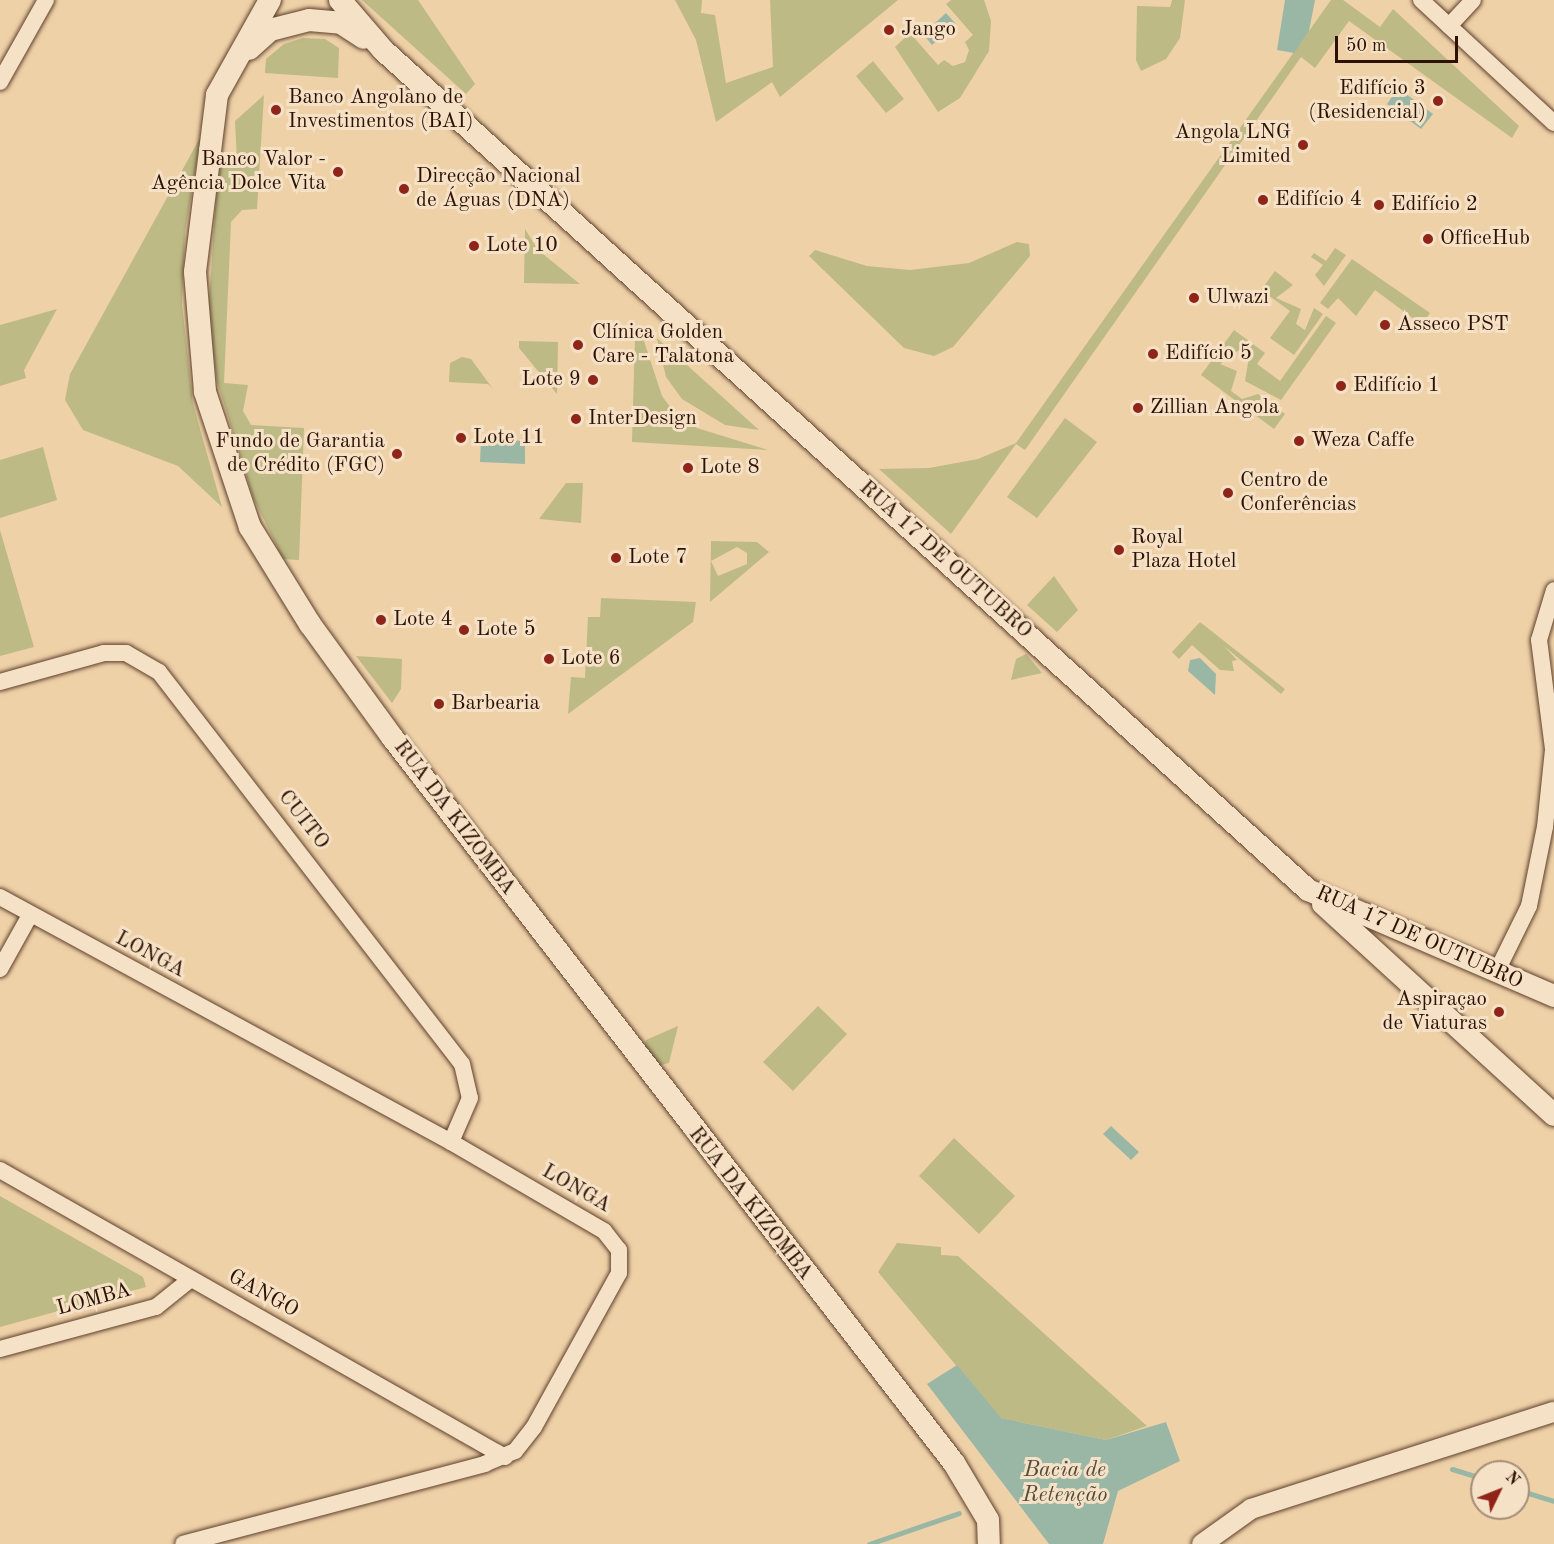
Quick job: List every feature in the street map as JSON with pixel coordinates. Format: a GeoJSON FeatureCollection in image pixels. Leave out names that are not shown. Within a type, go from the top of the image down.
{"type":"FeatureCollection","features":[{"type":"Feature","properties":{"kind":"main road","name":"RUA DA KIZOMBA"},"geometry":{"type":"LineString","coordinates":[[270,0],[217,94],[208,133],[195,313],[214,430],[250,527],[310,624],[392,737],[954,1463],[988,1520],[989,1544]]}},
{"type":"Feature","properties":{"kind":"main road"},"geometry":{"type":"LineString","coordinates":[[340,0],[383,50]]}},
{"type":"Feature","properties":{"kind":"main road"},"geometry":{"type":"LineString","coordinates":[[238,57],[270,30],[309,20],[341,23],[383,50]]}},
{"type":"Feature","properties":{"kind":"main road","name":"RUA 17 DE OUTUBRO"},"geometry":{"type":"LineString","coordinates":[[383,50],[1308,890],[1496,973],[1554,996]]}},
{"type":"Feature","properties":{"kind":"main road"},"geometry":{"type":"LineString","coordinates":[[1308,890],[1554,1115]]}},
{"type":"Feature","properties":{"kind":"street"},"geometry":{"type":"LineString","coordinates":[[0,82],[46,0]]}},
{"type":"Feature","properties":{"kind":"street"},"geometry":{"type":"LineString","coordinates":[[1421,0],[1554,123]]}},
{"type":"Feature","properties":{"kind":"street"},"geometry":{"type":"LineString","coordinates":[[1449,26],[1473,0]]}},
{"type":"Feature","properties":{"kind":"street"},"geometry":{"type":"LineString","coordinates":[[1496,973],[1528,906],[1550,828],[1552,749],[1539,640],[1554,590]]}},
{"type":"Feature","properties":{"kind":"street","name":"CUITO"},"geometry":{"type":"LineString","coordinates":[[0,682],[104,653],[126,653],[159,672],[462,1064],[470,1098],[451,1142]]}},
{"type":"Feature","properties":{"kind":"street","name":"LONGA"},"geometry":{"type":"LineString","coordinates":[[0,897],[451,1142],[604,1231],[614,1240],[621,1262],[534,1427],[505,1457]]}},
{"type":"Feature","properties":{"kind":"street"},"geometry":{"type":"LineString","coordinates":[[0,969],[30,915]]}},
{"type":"Feature","properties":{"kind":"street","name":"GANGO"},"geometry":{"type":"LineString","coordinates":[[0,1170],[505,1457]]}},
{"type":"Feature","properties":{"kind":"street","name":"LOMBA"},"geometry":{"type":"LineString","coordinates":[[0,1348],[156,1307],[191,1279]]}},
{"type":"Feature","properties":{"kind":"street"},"geometry":{"type":"LineString","coordinates":[[1202,1544],[1251,1509],[1554,1412]]}},
{"type":"Feature","properties":{"kind":"street"},"geometry":{"type":"LineString","coordinates":[[183,1544],[505,1457]]}},
{"type":"Feature","properties":{"kind":"shaded area"},"geometry":{"type":"Polygon","coordinates":[[[362,0],[418,0],[475,84],[466,94],[362,0]]]}},
{"type":"Feature","properties":{"kind":"shaded area"},"geometry":{"type":"Polygon","coordinates":[[[675,0],[702,0],[701,13],[715,15],[726,83],[773,67],[770,0],[898,0],[780,97],[772,82],[716,122],[696,40],[675,0]]]}},
{"type":"Feature","properties":{"kind":"shaded area"},"geometry":{"type":"Polygon","coordinates":[[[951,0],[984,0],[991,21],[989,51],[960,98],[938,112],[895,47],[910,33],[938,65],[944,60],[953,66],[965,62],[969,50],[965,42],[973,35],[946,4],[951,0]]]}},
{"type":"Feature","properties":{"kind":"shaded area"},"geometry":{"type":"Polygon","coordinates":[[[1172,0],[1185,0],[1180,38],[1166,59],[1141,71],[1136,60],[1137,6],[1170,7],[1172,0]]]}},
{"type":"Feature","properties":{"kind":"shaded area"},"geometry":{"type":"Polygon","coordinates":[[[1331,0],[1343,0],[1380,27],[1393,9],[1519,126],[1512,138],[1349,21],[1315,68],[1301,57],[1025,450],[1016,444],[951,534],[879,469],[929,468],[978,459],[1016,443],[1331,0]]]}},
{"type":"Feature","properties":{"kind":"shaded area"},"geometry":{"type":"Polygon","coordinates":[[[303,38],[325,39],[339,48],[338,78],[265,73],[266,59],[284,44],[303,38]]]}},
{"type":"Feature","properties":{"kind":"shaded area"},"geometry":{"type":"Polygon","coordinates":[[[873,61],[904,99],[886,113],[856,76],[873,61]]]}},
{"type":"Feature","properties":{"kind":"shaded area"},"geometry":{"type":"Polygon","coordinates":[[[264,95],[257,209],[242,210],[231,222],[224,383],[248,385],[243,411],[251,425],[304,428],[299,560],[283,559],[253,497],[217,381],[208,318],[218,166],[237,161],[235,121],[264,95]]]}},
{"type":"Feature","properties":{"kind":"shaded area"},"geometry":{"type":"Polygon","coordinates":[[[201,136],[185,232],[182,304],[193,404],[222,507],[178,466],[83,430],[65,400],[70,374],[201,136]]]}},
{"type":"Feature","properties":{"kind":"shaded area"},"geometry":{"type":"Polygon","coordinates":[[[525,229],[538,250],[580,284],[524,283],[525,229]]]}},
{"type":"Feature","properties":{"kind":"shaded area"},"geometry":{"type":"Polygon","coordinates":[[[1017,242],[1029,244],[1030,256],[953,347],[934,356],[904,348],[809,256],[815,250],[867,266],[910,270],[969,263],[1017,242]]]}},
{"type":"Feature","properties":{"kind":"shaded area"},"geometry":{"type":"Polygon","coordinates":[[[1335,248],[1346,255],[1324,286],[1315,275],[1323,265],[1311,257],[1314,253],[1326,261],[1335,248]]]}},
{"type":"Feature","properties":{"kind":"shaded area"},"geometry":{"type":"Polygon","coordinates":[[[1352,259],[1430,313],[1422,325],[1375,290],[1356,316],[1338,298],[1328,309],[1320,303],[1352,259]]]}},
{"type":"Feature","properties":{"kind":"shaded area"},"geometry":{"type":"Polygon","coordinates":[[[1275,271],[1293,285],[1276,298],[1301,309],[1296,324],[1305,330],[1314,308],[1323,314],[1294,355],[1270,338],[1290,311],[1261,290],[1275,271]]]}},
{"type":"Feature","properties":{"kind":"shaded area"},"geometry":{"type":"Polygon","coordinates":[[[57,309],[24,370],[26,378],[0,386],[0,325],[57,309]]]}},
{"type":"Feature","properties":{"kind":"shaded area"},"geometry":{"type":"Polygon","coordinates":[[[1326,316],[1336,323],[1281,400],[1245,381],[1249,357],[1239,350],[1220,364],[1237,371],[1231,391],[1242,399],[1258,394],[1285,414],[1274,429],[1201,375],[1234,330],[1265,353],[1257,364],[1280,381],[1326,316]]]}},
{"type":"Feature","properties":{"kind":"shaded area"},"geometry":{"type":"Polygon","coordinates":[[[635,336],[644,341],[662,396],[677,416],[697,428],[768,450],[632,442],[635,336]]]}},
{"type":"Feature","properties":{"kind":"shaded area"},"geometry":{"type":"Polygon","coordinates":[[[657,338],[759,430],[725,425],[682,399],[666,377],[657,338]]]}},
{"type":"Feature","properties":{"kind":"shaded area"},"geometry":{"type":"Polygon","coordinates":[[[519,341],[558,342],[557,394],[519,348],[519,341]]]}},
{"type":"Feature","properties":{"kind":"shaded area"},"geometry":{"type":"Polygon","coordinates":[[[462,357],[471,359],[493,389],[488,384],[449,382],[450,363],[462,357]]]}},
{"type":"Feature","properties":{"kind":"shaded area"},"geometry":{"type":"Polygon","coordinates":[[[1065,418],[1097,442],[1037,518],[1007,497],[1065,418]]]}},
{"type":"Feature","properties":{"kind":"shaded area"},"geometry":{"type":"Polygon","coordinates":[[[43,447],[57,500],[0,518],[0,460],[43,447]]]}},
{"type":"Feature","properties":{"kind":"shaded area"},"geometry":{"type":"Polygon","coordinates":[[[566,483],[583,483],[581,523],[539,519],[566,483]]]}},
{"type":"Feature","properties":{"kind":"shaded area"},"geometry":{"type":"Polygon","coordinates":[[[0,530],[34,647],[0,656],[0,530]]]}},
{"type":"Feature","properties":{"kind":"shaded area"},"geometry":{"type":"Polygon","coordinates":[[[711,541],[757,542],[769,552],[710,602],[711,541]],[[737,547],[711,561],[718,576],[747,564],[747,553],[737,547]]]}},
{"type":"Feature","properties":{"kind":"shaded area"},"geometry":{"type":"Polygon","coordinates":[[[1054,576],[1078,610],[1057,632],[1027,605],[1054,576]]]}},
{"type":"Feature","properties":{"kind":"shaded area"},"geometry":{"type":"Polygon","coordinates":[[[601,598],[696,602],[693,622],[568,714],[571,677],[585,678],[588,617],[600,617],[601,598]]]}},
{"type":"Feature","properties":{"kind":"shaded area"},"geometry":{"type":"Polygon","coordinates":[[[1200,622],[1285,689],[1281,694],[1224,646],[1237,660],[1232,661],[1234,671],[1220,670],[1192,645],[1179,659],[1172,652],[1200,622]]]}},
{"type":"Feature","properties":{"kind":"shaded area"},"geometry":{"type":"Polygon","coordinates":[[[1026,654],[1042,673],[1011,680],[1016,659],[1026,654]]]}},
{"type":"Feature","properties":{"kind":"shaded area"},"geometry":{"type":"Polygon","coordinates":[[[356,656],[402,659],[401,689],[392,703],[356,656]]]}},
{"type":"Feature","properties":{"kind":"shaded area"},"geometry":{"type":"Polygon","coordinates":[[[818,1006],[847,1034],[793,1091],[763,1062],[818,1006]]]}},
{"type":"Feature","properties":{"kind":"shaded area"},"geometry":{"type":"Polygon","coordinates":[[[678,1026],[669,1063],[657,1066],[644,1048],[646,1040],[678,1026]]]}},
{"type":"Feature","properties":{"kind":"shaded area"},"geometry":{"type":"Polygon","coordinates":[[[954,1138],[1015,1196],[979,1234],[919,1176],[954,1138]]]}},
{"type":"Feature","properties":{"kind":"shaded area"},"geometry":{"type":"Polygon","coordinates":[[[0,1196],[143,1277],[146,1287],[0,1327],[0,1196]]]}},
{"type":"Feature","properties":{"kind":"shaded area"},"geometry":{"type":"Polygon","coordinates":[[[897,1243],[941,1247],[941,1255],[958,1256],[1147,1426],[1106,1440],[1000,1418],[878,1272],[897,1243]]]}},
{"type":"Feature","properties":{"kind":"water"},"geometry":{"type":"Polygon","coordinates":[[[1285,0],[1315,0],[1309,31],[1294,53],[1277,50],[1285,0]]]}},
{"type":"Feature","properties":{"kind":"water"},"geometry":{"type":"Polygon","coordinates":[[[946,13],[956,24],[932,45],[923,34],[946,13]]]}},
{"type":"Feature","properties":{"kind":"water"},"geometry":{"type":"Polygon","coordinates":[[[1398,88],[1433,114],[1421,129],[1387,104],[1398,88]]]}},
{"type":"Feature","properties":{"kind":"water"},"geometry":{"type":"Polygon","coordinates":[[[481,439],[525,441],[525,464],[480,462],[481,439]]]}},
{"type":"Feature","properties":{"kind":"water"},"geometry":{"type":"Polygon","coordinates":[[[1200,658],[1216,674],[1215,695],[1188,671],[1190,660],[1200,658]]]}},
{"type":"Feature","properties":{"kind":"water"},"geometry":{"type":"Polygon","coordinates":[[[1111,1126],[1139,1152],[1131,1160],[1103,1134],[1111,1126]]]}},
{"type":"Feature","properties":{"kind":"water","name":"Bacia de Retenção"},"geometry":{"type":"Polygon","coordinates":[[[957,1365],[1001,1418],[1106,1440],[1166,1422],[1180,1461],[1118,1491],[1103,1544],[1049,1544],[927,1384],[957,1365]]]}},
{"type":"Feature","properties":{"kind":"waterway"},"geometry":{"type":"LineString","coordinates":[[1452,1469],[1470,1474]]}},
{"type":"Feature","properties":{"kind":"waterway"},"geometry":{"type":"LineString","coordinates":[[1530,1494],[1554,1501]]}},
{"type":"Feature","properties":{"kind":"waterway"},"geometry":{"type":"LineString","coordinates":[[869,1544],[959,1513]]}},
{"type":"Feature","properties":{"kind":"place","name":"Jango"},"geometry":{"type":"Point","coordinates":[889,30]}},
{"type":"Feature","properties":{"kind":"place","name":"Edifício 3 (Residencial)"},"geometry":{"type":"Point","coordinates":[1438,101]}},
{"type":"Feature","properties":{"kind":"place","name":"Banco Angolano de Investimentos (BAI)"},"geometry":{"type":"Point","coordinates":[276,110]}},
{"type":"Feature","properties":{"kind":"place","name":"Angola LNG Limited"},"geometry":{"type":"Point","coordinates":[1303,145]}},
{"type":"Feature","properties":{"kind":"place","name":"Banco Valor - Agência Dolce Vita"},"geometry":{"type":"Point","coordinates":[338,172]}},
{"type":"Feature","properties":{"kind":"place","name":"Direcção Nacional de Águas (DNA)"},"geometry":{"type":"Point","coordinates":[404,189]}},
{"type":"Feature","properties":{"kind":"place","name":"Edifício 4"},"geometry":{"type":"Point","coordinates":[1263,200]}},
{"type":"Feature","properties":{"kind":"place","name":"Edifício 2"},"geometry":{"type":"Point","coordinates":[1379,205]}},
{"type":"Feature","properties":{"kind":"place","name":"OfficeHub"},"geometry":{"type":"Point","coordinates":[1428,239]}},
{"type":"Feature","properties":{"kind":"place","name":"Lote 10"},"geometry":{"type":"Point","coordinates":[474,246]}},
{"type":"Feature","properties":{"kind":"place","name":"Ulwazi"},"geometry":{"type":"Point","coordinates":[1194,298]}},
{"type":"Feature","properties":{"kind":"place","name":"Asseco PST"},"geometry":{"type":"Point","coordinates":[1385,325]}},
{"type":"Feature","properties":{"kind":"place","name":"Clínica Golden Care - Talatona"},"geometry":{"type":"Point","coordinates":[578,345]}},
{"type":"Feature","properties":{"kind":"place","name":"Edifício 5"},"geometry":{"type":"Point","coordinates":[1153,354]}},
{"type":"Feature","properties":{"kind":"place","name":"Lote 9"},"geometry":{"type":"Point","coordinates":[593,380]}},
{"type":"Feature","properties":{"kind":"place","name":"Edifício 1"},"geometry":{"type":"Point","coordinates":[1341,386]}},
{"type":"Feature","properties":{"kind":"place","name":"Zillian Angola"},"geometry":{"type":"Point","coordinates":[1138,408]}},
{"type":"Feature","properties":{"kind":"place","name":"InterDesign"},"geometry":{"type":"Point","coordinates":[576,419]}},
{"type":"Feature","properties":{"kind":"place","name":"Lote 11"},"geometry":{"type":"Point","coordinates":[461,438]}},
{"type":"Feature","properties":{"kind":"place","name":"Weza Caffe"},"geometry":{"type":"Point","coordinates":[1299,441]}},
{"type":"Feature","properties":{"kind":"place","name":"Fundo de Garantia de Crédito (FGC)"},"geometry":{"type":"Point","coordinates":[397,454]}},
{"type":"Feature","properties":{"kind":"place","name":"Lote 8"},"geometry":{"type":"Point","coordinates":[688,468]}},
{"type":"Feature","properties":{"kind":"place","name":"Centro de Conferências"},"geometry":{"type":"Point","coordinates":[1228,493]}},
{"type":"Feature","properties":{"kind":"place","name":"Royal Plaza Hotel"},"geometry":{"type":"Point","coordinates":[1119,550]}},
{"type":"Feature","properties":{"kind":"place","name":"Lote 7"},"geometry":{"type":"Point","coordinates":[616,558]}},
{"type":"Feature","properties":{"kind":"place","name":"Lote 4"},"geometry":{"type":"Point","coordinates":[381,620]}},
{"type":"Feature","properties":{"kind":"place","name":"Lote 5"},"geometry":{"type":"Point","coordinates":[464,630]}},
{"type":"Feature","properties":{"kind":"place","name":"Lote 6"},"geometry":{"type":"Point","coordinates":[549,659]}},
{"type":"Feature","properties":{"kind":"place","name":"Barbearia"},"geometry":{"type":"Point","coordinates":[439,704]}},
{"type":"Feature","properties":{"kind":"place","name":"Aspiraçao de Viaturas"},"geometry":{"type":"Point","coordinates":[1499,1012]}}]}
